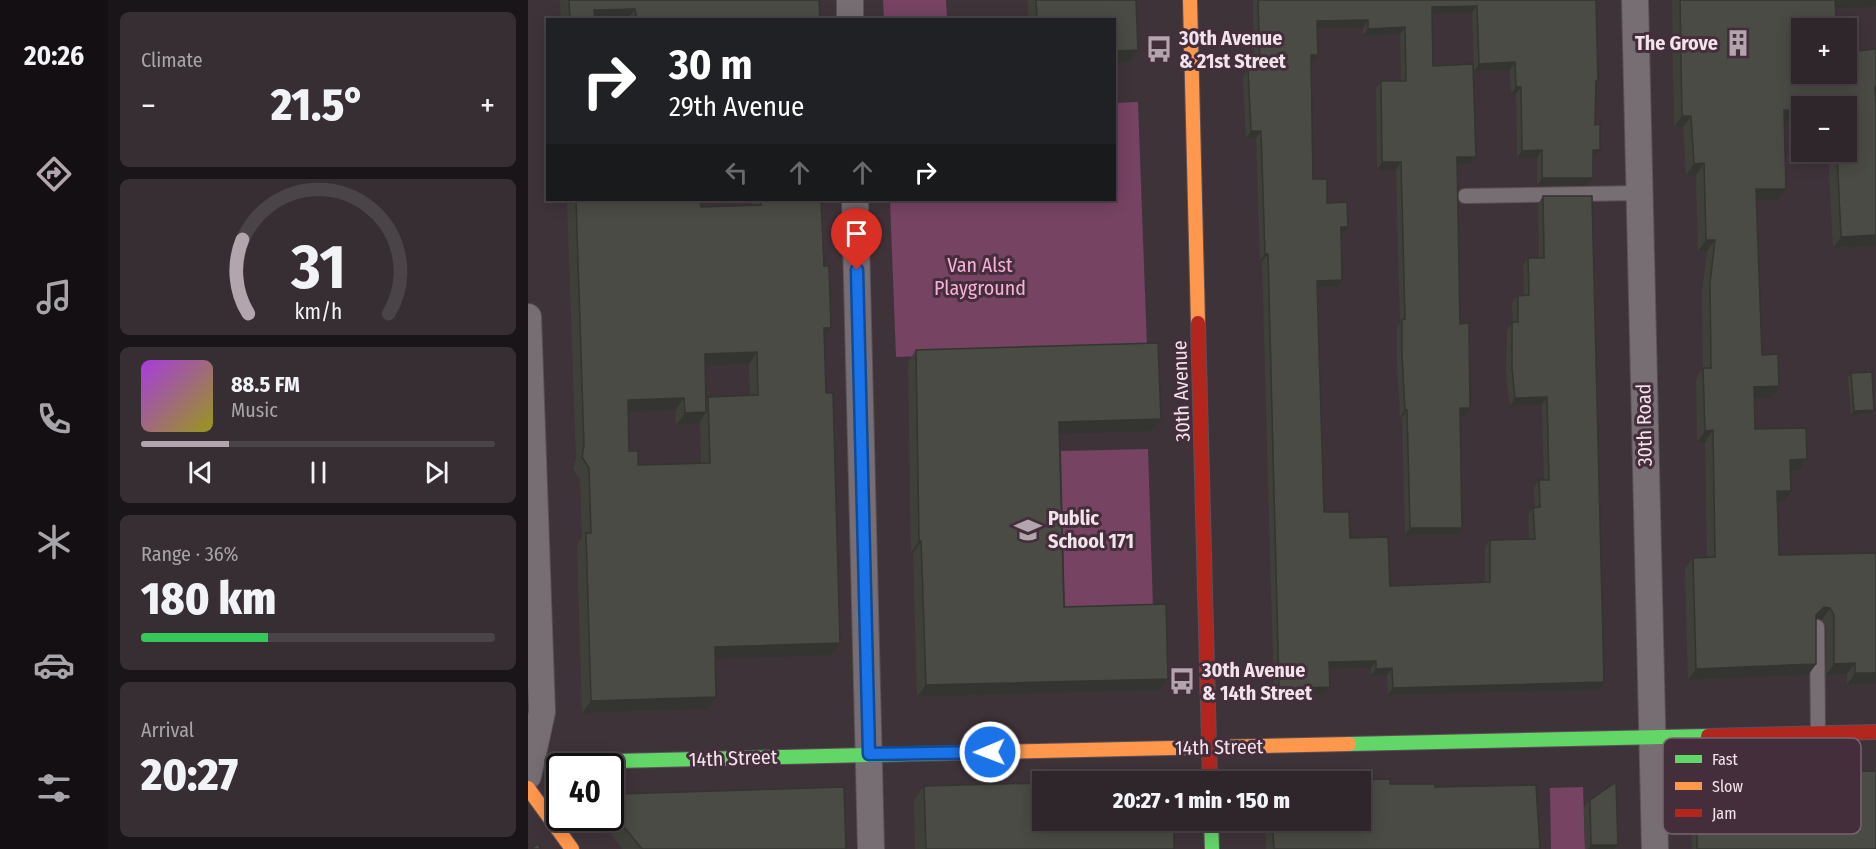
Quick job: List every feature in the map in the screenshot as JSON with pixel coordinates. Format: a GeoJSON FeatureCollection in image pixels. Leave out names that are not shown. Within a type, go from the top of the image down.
{"type":"FeatureCollection","features":[{"type":"Feature","properties":{"kind":"street"},"geometry":{"type":"LineString","coordinates":[[850,0],[850,18]]}},
{"type":"Feature","properties":{"kind":"street","name":"30th Avenue"},"geometry":{"type":"LineString","coordinates":[[1190,0],[1210,771]]}},
{"type":"Feature","properties":{"kind":"street","name":"30th Road"},"geometry":{"type":"LineString","coordinates":[[1635,0],[1655,849]]}},
{"type":"Feature","properties":{"kind":"street"},"geometry":{"type":"LineString","coordinates":[[855,201],[871,849]]}},
{"type":"Feature","properties":{"kind":"street"},"geometry":{"type":"LineString","coordinates":[[528,317],[542,712],[528,776]]}},
{"type":"Feature","properties":{"kind":"street","name":"14th Street"},"geometry":{"type":"LineString","coordinates":[[624,761],[1876,732]]}},
{"type":"Feature","properties":{"kind":"street"},"geometry":{"type":"LineString","coordinates":[[546,776],[528,786],[572,849]]}},
{"type":"Feature","properties":{"kind":"street"},"geometry":{"type":"LineString","coordinates":[[1211,831],[1212,849]]}},
{"type":"Feature","properties":{"kind":"lane"},"geometry":{"type":"LineString","coordinates":[[1466,196],[1639,193]]}},
{"type":"Feature","properties":{"kind":"lane"},"geometry":{"type":"LineString","coordinates":[[1817,627],[1818,733]]}},
{"type":"Feature","properties":{"kind":"green space"},"geometry":{"type":"Polygon","coordinates":[[[883,0],[946,0],[947,18],[884,18],[883,0]]]}},
{"type":"Feature","properties":{"kind":"green space","name":"Van Alst Playground"},"geometry":{"type":"Polygon","coordinates":[[[1138,102],[1147,348],[896,357],[890,201],[1116,201],[1116,103],[1138,102]]]}},
{"type":"Feature","properties":{"kind":"green space"},"geometry":{"type":"Polygon","coordinates":[[[1148,449],[1153,608],[1065,610],[1061,451],[1148,449]]]}},
{"type":"Feature","properties":{"kind":"green space"},"geometry":{"type":"Polygon","coordinates":[[[1583,787],[1585,849],[1551,849],[1550,788],[1583,787]]]}},
{"type":"Feature","properties":{"kind":"building"},"geometry":{"type":"Polygon","coordinates":[[[569,0],[819,0],[820,18],[637,18],[635,9],[594,10],[595,18],[570,18],[569,0]]]}},
{"type":"Feature","properties":{"kind":"building"},"geometry":{"type":"Polygon","coordinates":[[[1036,0],[1136,0],[1138,50],[1116,51],[1116,18],[1037,18],[1036,0]]]}},
{"type":"Feature","properties":{"kind":"building"},"geometry":{"type":"Polygon","coordinates":[[[1258,0],[1596,0],[1598,81],[1596,81],[1595,125],[1600,124],[1600,150],[1593,150],[1593,178],[1542,178],[1542,150],[1522,151],[1521,87],[1516,87],[1515,62],[1479,64],[1477,6],[1432,7],[1433,66],[1473,64],[1476,157],[1457,157],[1460,324],[1469,323],[1470,408],[1460,408],[1462,528],[1410,528],[1407,410],[1405,410],[1402,354],[1402,320],[1405,319],[1401,162],[1382,162],[1381,81],[1406,81],[1405,27],[1368,29],[1368,20],[1317,21],[1318,55],[1311,55],[1313,179],[1327,179],[1327,203],[1347,202],[1348,227],[1341,227],[1342,280],[1317,281],[1324,512],[1349,512],[1350,538],[1388,537],[1390,586],[1490,582],[1490,540],[1535,539],[1533,508],[1540,507],[1539,480],[1549,480],[1547,397],[1515,398],[1512,369],[1512,322],[1518,322],[1518,296],[1529,295],[1528,258],[1544,258],[1543,196],[1592,196],[1604,682],[1393,688],[1392,668],[1376,669],[1376,661],[1329,662],[1330,687],[1279,689],[1268,254],[1265,254],[1261,131],[1251,131],[1248,70],[1260,69],[1258,0]]]}},
{"type":"Feature","properties":{"kind":"building"},"geometry":{"type":"Polygon","coordinates":[[[1680,0],[1835,0],[1836,18],[1791,18],[1791,84],[1857,84],[1857,51],[1876,49],[1876,235],[1841,237],[1837,162],[1857,162],[1857,96],[1791,96],[1791,110],[1784,110],[1786,189],[1756,189],[1762,355],[1778,354],[1779,386],[1754,387],[1755,429],[1806,428],[1807,459],[1790,460],[1791,491],[1777,491],[1779,555],[1876,553],[1876,673],[1855,673],[1855,663],[1834,664],[1834,615],[1830,608],[1824,607],[1816,615],[1816,664],[1696,669],[1693,558],[1715,557],[1713,430],[1705,431],[1703,368],[1711,368],[1710,283],[1715,240],[1706,240],[1704,163],[1694,164],[1691,116],[1682,116],[1680,0]]]}},
{"type":"Feature","properties":{"kind":"building"},"geometry":{"type":"Polygon","coordinates":[[[576,201],[700,201],[701,207],[761,205],[761,201],[821,201],[824,266],[829,266],[831,328],[824,328],[826,393],[833,393],[840,643],[715,647],[716,697],[591,701],[586,533],[591,533],[589,468],[582,457],[584,446],[576,201]],[[757,352],[705,354],[706,412],[685,413],[684,398],[628,400],[629,451],[638,451],[638,465],[710,463],[708,397],[758,395],[757,352]]]}},
{"type":"Feature","properties":{"kind":"building"},"geometry":{"type":"Polygon","coordinates":[[[1158,343],[1161,419],[1059,422],[1064,607],[1166,604],[1168,679],[926,685],[921,541],[919,541],[916,350],[1158,343]]]}},
{"type":"Feature","properties":{"kind":"building"},"geometry":{"type":"Polygon","coordinates":[[[1872,372],[1874,410],[1854,411],[1851,373],[1872,372]]]}},
{"type":"Feature","properties":{"kind":"building"},"geometry":{"type":"Polygon","coordinates":[[[1861,771],[1876,771],[1876,849],[1697,849],[1697,834],[1861,834],[1861,771]]]}},
{"type":"Feature","properties":{"kind":"building"},"geometry":{"type":"Polygon","coordinates":[[[1371,779],[1390,779],[1390,784],[1435,784],[1435,787],[1536,785],[1540,849],[1274,849],[1273,831],[1371,831],[1371,779]]]}},
{"type":"Feature","properties":{"kind":"building"},"geometry":{"type":"Polygon","coordinates":[[[1616,782],[1618,845],[1591,845],[1590,800],[1616,782]]]}},
{"type":"Feature","properties":{"kind":"building"},"geometry":{"type":"Polygon","coordinates":[[[1032,783],[1032,831],[1174,831],[1174,849],[926,849],[924,786],[1032,783]]]}},
{"type":"Feature","properties":{"kind":"building"},"geometry":{"type":"Polygon","coordinates":[[[844,787],[846,849],[642,849],[624,827],[624,794],[844,787]]]}},
{"type":"Feature","properties":{"kind":"building"},"geometry":{"type":"Polygon","coordinates":[[[538,844],[541,849],[531,849],[538,844]]]}},
{"type":"Feature","properties":{"kind":"traffic: fast"},"geometry":{"type":"LineString","coordinates":[[1349,744],[1708,736]]}},
{"type":"Feature","properties":{"kind":"traffic: fast"},"geometry":{"type":"LineString","coordinates":[[624,761],[995,752]]}},
{"type":"Feature","properties":{"kind":"traffic: fast"},"geometry":{"type":"LineString","coordinates":[[1211,831],[1212,849]]}},
{"type":"Feature","properties":{"kind":"traffic: slow"},"geometry":{"type":"LineString","coordinates":[[1190,0],[1198,323]]}},
{"type":"Feature","properties":{"kind":"traffic: slow"},"geometry":{"type":"LineString","coordinates":[[995,752],[1349,744]]}},
{"type":"Feature","properties":{"kind":"traffic: slow"},"geometry":{"type":"LineString","coordinates":[[528,788],[572,849]]}},
{"type":"Feature","properties":{"kind":"traffic: jam"},"geometry":{"type":"LineString","coordinates":[[1198,323],[1210,771]]}},
{"type":"Feature","properties":{"kind":"traffic: jam"},"geometry":{"type":"LineString","coordinates":[[1708,736],[1876,732]]}},
{"type":"Feature","properties":{"kind":"place","name":"The Grove"},"geometry":{"type":"Point","coordinates":[1738,43]}},
{"type":"Feature","properties":{"kind":"place","name":"30th Avenue & 21st Street"},"geometry":{"type":"Point","coordinates":[1159,49]}},
{"type":"Feature","properties":{"kind":"place","name":"Public School 171"},"geometry":{"type":"Point","coordinates":[1028,530]}},
{"type":"Feature","properties":{"kind":"place","name":"30th Avenue & 14th Street"},"geometry":{"type":"Point","coordinates":[1182,681]}},
{"type":"Feature","properties":{"kind":"route"},"geometry":{"type":"LineString","coordinates":[[857,270],[869,754],[990,752]]}}]}
